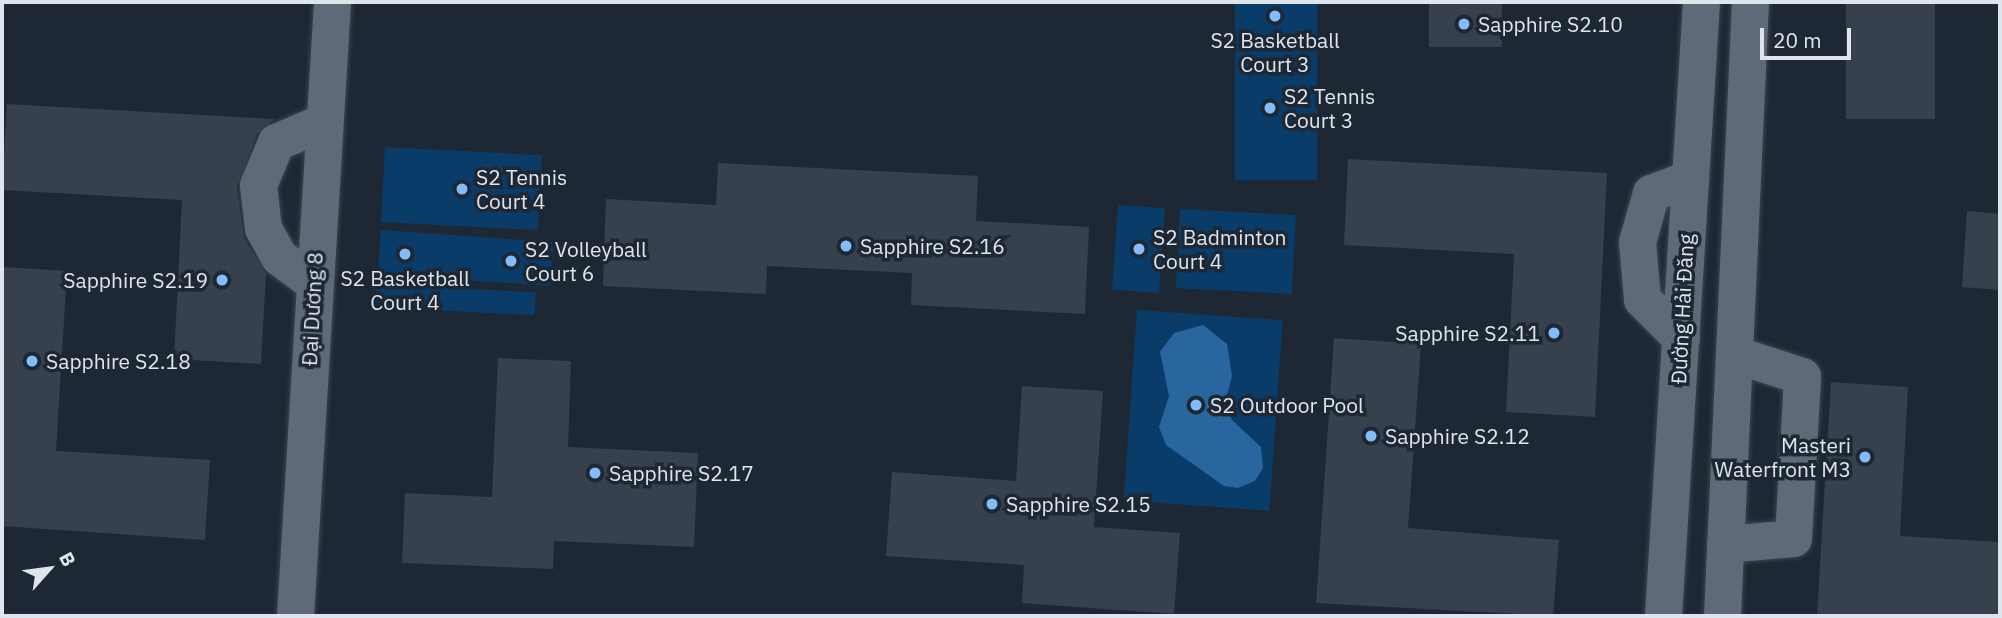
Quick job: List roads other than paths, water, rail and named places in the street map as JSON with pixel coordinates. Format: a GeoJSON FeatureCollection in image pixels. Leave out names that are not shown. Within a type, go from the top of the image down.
{"type":"FeatureCollection","features":[{"type":"Feature","properties":{"kind":"street","name":"Đại Dương 8"},"geometry":{"type":"LineString","coordinates":[[295,616],[313,282],[332,2]]}},
{"type":"Feature","properties":{"kind":"street","name":"Đường Hải Đăng"},"geometry":{"type":"LineString","coordinates":[[1663,616],[1701,2]]}},
{"type":"Feature","properties":{"kind":"street"},"geometry":{"type":"LineString","coordinates":[[1722,616],[1750,2]]}},
{"type":"Feature","properties":{"kind":"street"},"geometry":{"type":"LineString","coordinates":[[313,282],[279,257],[263,228],[258,185],[276,142],[323,122]]}},
{"type":"Feature","properties":{"kind":"street"},"geometry":{"type":"LineString","coordinates":[[1681,338],[1642,299],[1637,242],[1651,193],[1690,178]]}},
{"type":"Feature","properties":{"kind":"street"},"geometry":{"type":"LineString","coordinates":[[1725,544],[1794,538],[1802,376],[1734,354]]}},
{"type":"Feature","properties":{"kind":"place","name":"S2 Basketball Court 3"},"geometry":{"type":"Point","coordinates":[1275,16]}},
{"type":"Feature","properties":{"kind":"place","name":"Sapphire S2.10"},"geometry":{"type":"Point","coordinates":[1464,24]}},
{"type":"Feature","properties":{"kind":"place","name":"S2 Tennis Court 3"},"geometry":{"type":"Point","coordinates":[1270,108]}},
{"type":"Feature","properties":{"kind":"place","name":"S2 Tennis Court 4"},"geometry":{"type":"Point","coordinates":[462,189]}},
{"type":"Feature","properties":{"kind":"place","name":"Sapphire S2.16"},"geometry":{"type":"Point","coordinates":[846,246]}},
{"type":"Feature","properties":{"kind":"place","name":"S2 Badminton Court 4"},"geometry":{"type":"Point","coordinates":[1139,249]}},
{"type":"Feature","properties":{"kind":"place","name":"S2 Basketball Court 4"},"geometry":{"type":"Point","coordinates":[405,254]}},
{"type":"Feature","properties":{"kind":"place","name":"S2 Volleyball Court 6"},"geometry":{"type":"Point","coordinates":[511,261]}},
{"type":"Feature","properties":{"kind":"place","name":"Sapphire S2.19"},"geometry":{"type":"Point","coordinates":[222,280]}},
{"type":"Feature","properties":{"kind":"place","name":"Sapphire S2.11"},"geometry":{"type":"Point","coordinates":[1554,333]}},
{"type":"Feature","properties":{"kind":"place","name":"Sapphire S2.18"},"geometry":{"type":"Point","coordinates":[32,361]}},
{"type":"Feature","properties":{"kind":"place","name":"S2 Outdoor Pool"},"geometry":{"type":"Point","coordinates":[1196,405]}},
{"type":"Feature","properties":{"kind":"place","name":"Sapphire S2.12"},"geometry":{"type":"Point","coordinates":[1371,436]}},
{"type":"Feature","properties":{"kind":"place","name":"Masteri Waterfront M3"},"geometry":{"type":"Point","coordinates":[1865,457]}},
{"type":"Feature","properties":{"kind":"place","name":"Sapphire S2.17"},"geometry":{"type":"Point","coordinates":[595,473]}},
{"type":"Feature","properties":{"kind":"place","name":"Sapphire S2.15"},"geometry":{"type":"Point","coordinates":[992,504]}}]}
